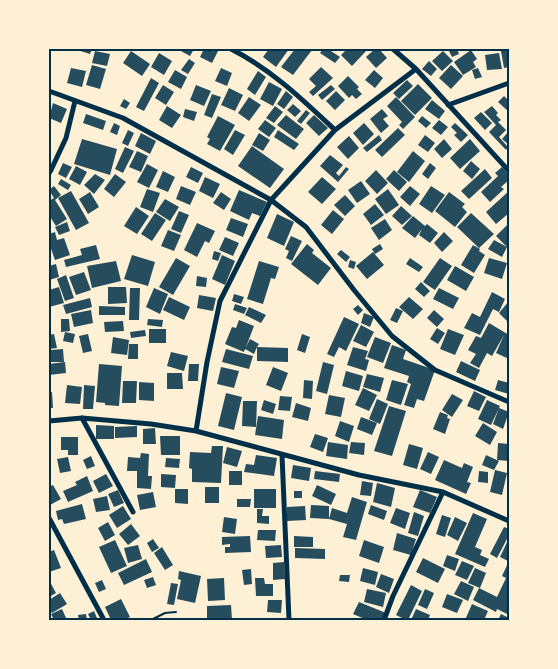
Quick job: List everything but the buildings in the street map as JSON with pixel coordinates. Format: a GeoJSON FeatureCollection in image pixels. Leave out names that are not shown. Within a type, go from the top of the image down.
{"type":"FeatureCollection","features":[{"type":"Feature","properties":{"kind":"street"},"geometry":{"type":"LineString","coordinates":[[231,49],[252,59],[294,92],[336,130]]}},
{"type":"Feature","properties":{"kind":"street"},"geometry":{"type":"LineString","coordinates":[[393,49],[416,69],[509,171]]}},
{"type":"Feature","properties":{"kind":"street"},"geometry":{"type":"LineString","coordinates":[[196,431],[207,362],[220,302],[271,200],[336,130],[416,69]]}},
{"type":"Feature","properties":{"kind":"street"},"geometry":{"type":"LineString","coordinates":[[448,105],[509,83]]}},
{"type":"Feature","properties":{"kind":"street"},"geometry":{"type":"LineString","coordinates":[[49,91],[123,118],[271,200],[306,227],[392,336],[436,370],[509,402]]}},
{"type":"Feature","properties":{"kind":"street"},"geometry":{"type":"LineString","coordinates":[[49,173],[66,138],[75,101]]}},
{"type":"Feature","properties":{"kind":"street"},"geometry":{"type":"LineString","coordinates":[[82,418],[133,512]]}},
{"type":"Feature","properties":{"kind":"street"},"geometry":{"type":"LineString","coordinates":[[49,422],[82,418],[151,424],[196,431],[359,475],[443,492],[509,521]]}},
{"type":"Feature","properties":{"kind":"street"},"geometry":{"type":"LineString","coordinates":[[282,454],[289,620]]}},
{"type":"Feature","properties":{"kind":"street"},"geometry":{"type":"LineString","coordinates":[[384,620],[392,596],[443,492]]}},
{"type":"Feature","properties":{"kind":"street"},"geometry":{"type":"LineString","coordinates":[[49,518],[104,620]]}},
{"type":"Feature","properties":{"kind":"path"},"geometry":{"type":"LineString","coordinates":[[151,620],[165,613],[176,612]]}}]}
